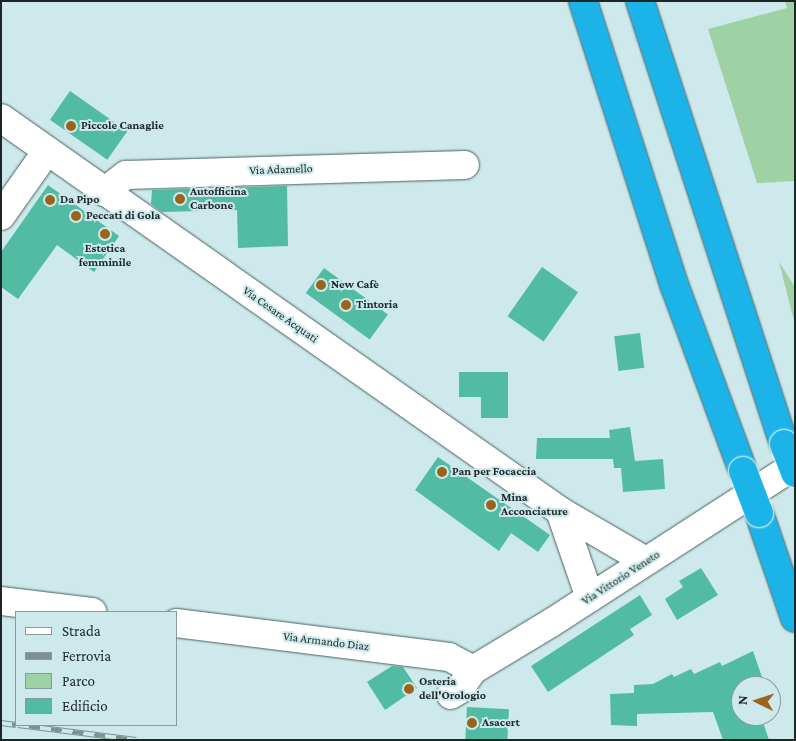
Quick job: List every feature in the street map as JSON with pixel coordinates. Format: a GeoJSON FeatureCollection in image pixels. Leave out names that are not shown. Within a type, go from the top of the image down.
{"type":"FeatureCollection","features":[{"type":"Feature","properties":{"kind":"highway"},"geometry":{"type":"LineString","coordinates":[[583,1],[675,287],[759,513],[795,618]]}},
{"type":"Feature","properties":{"kind":"highway"},"geometry":{"type":"LineString","coordinates":[[640,1],[795,473]]}},
{"type":"Feature","properties":{"kind":"street","name":"Via Cesare Acquati"},"geometry":{"type":"LineString","coordinates":[[1,118],[560,512],[646,561]]}},
{"type":"Feature","properties":{"kind":"street"},"geometry":{"type":"LineString","coordinates":[[1,216],[47,151]]}},
{"type":"Feature","properties":{"kind":"street","name":"Via Adamello"},"geometry":{"type":"LineString","coordinates":[[104,192],[126,174],[465,165]]}},
{"type":"Feature","properties":{"kind":"street","name":"Via Vittorio Veneto"},"geometry":{"type":"LineString","coordinates":[[451,694],[459,690],[473,670],[646,561],[789,455]]}},
{"type":"Feature","properties":{"kind":"street"},"geometry":{"type":"LineString","coordinates":[[560,512],[590,598]]}},
{"type":"Feature","properties":{"kind":"street"},"geometry":{"type":"LineString","coordinates":[[1,601],[84,611]]}},
{"type":"Feature","properties":{"kind":"street","name":"Via Armando Diaz"},"geometry":{"type":"LineString","coordinates":[[178,623],[449,657],[473,670]]}},
{"type":"Feature","properties":{"kind":"green space"},"geometry":{"type":"Polygon","coordinates":[[[785,1],[795,1],[795,181],[757,183],[708,29],[787,8],[785,1]]]}},
{"type":"Feature","properties":{"kind":"green space"},"geometry":{"type":"Polygon","coordinates":[[[779,262],[795,287],[795,325],[779,262]]]}},
{"type":"Feature","properties":{"kind":"building"},"geometry":{"type":"Polygon","coordinates":[[[70,91],[127,131],[107,160],[50,120],[70,91]]]}},
{"type":"Feature","properties":{"kind":"building"},"geometry":{"type":"Polygon","coordinates":[[[48,185],[119,236],[94,272],[57,245],[18,299],[1,287],[1,252],[48,185]]]}},
{"type":"Feature","properties":{"kind":"building"},"geometry":{"type":"Polygon","coordinates":[[[287,186],[288,246],[238,248],[237,210],[162,212],[151,204],[152,190],[287,186]]]}},
{"type":"Feature","properties":{"kind":"building"},"geometry":{"type":"Polygon","coordinates":[[[542,267],[578,292],[544,341],[508,316],[542,267]]]}},
{"type":"Feature","properties":{"kind":"building"},"geometry":{"type":"Polygon","coordinates":[[[324,268],[388,314],[370,340],[306,293],[324,268]]]}},
{"type":"Feature","properties":{"kind":"building"},"geometry":{"type":"Polygon","coordinates":[[[640,333],[644,368],[618,371],[614,336],[640,333]]]}},
{"type":"Feature","properties":{"kind":"building"},"geometry":{"type":"Polygon","coordinates":[[[459,372],[508,372],[508,418],[481,418],[481,397],[459,397],[459,372]]]}},
{"type":"Feature","properties":{"kind":"building"},"geometry":{"type":"Polygon","coordinates":[[[630,427],[635,461],[663,459],[665,489],[623,492],[621,468],[614,468],[613,459],[536,459],[537,438],[610,438],[609,430],[630,427]]]}},
{"type":"Feature","properties":{"kind":"building"},"geometry":{"type":"Polygon","coordinates":[[[438,457],[550,535],[538,552],[511,533],[499,551],[415,490],[438,457]]]}},
{"type":"Feature","properties":{"kind":"building"},"geometry":{"type":"Polygon","coordinates":[[[701,568],[718,595],[677,620],[665,599],[683,587],[679,581],[701,568]]]}},
{"type":"Feature","properties":{"kind":"building"},"geometry":{"type":"Polygon","coordinates":[[[640,595],[652,615],[630,629],[634,635],[548,692],[531,666],[640,595]]]}},
{"type":"Feature","properties":{"kind":"building"},"geometry":{"type":"Polygon","coordinates":[[[753,651],[762,676],[731,676],[731,726],[764,726],[769,740],[723,740],[713,712],[637,714],[637,726],[611,725],[610,694],[634,693],[634,685],[653,684],[672,674],[674,677],[691,669],[694,674],[720,662],[722,666],[753,651]]]}},
{"type":"Feature","properties":{"kind":"building"},"geometry":{"type":"Polygon","coordinates":[[[392,666],[403,667],[417,688],[385,710],[367,682],[392,666]]]}},
{"type":"Feature","properties":{"kind":"building"},"geometry":{"type":"Polygon","coordinates":[[[467,707],[509,709],[507,740],[465,740],[467,707]]]}},
{"type":"Feature","properties":{"kind":"railway"},"geometry":{"type":"LineString","coordinates":[[1,723],[15,725]]}},
{"type":"Feature","properties":{"kind":"railway"},"geometry":{"type":"LineString","coordinates":[[26,726],[136,740]]}},
{"type":"Feature","properties":{"kind":"place","name":"Piccole Canaglie"},"geometry":{"type":"Point","coordinates":[71,126]}},
{"type":"Feature","properties":{"kind":"place","name":"Autofficina Carbone"},"geometry":{"type":"Point","coordinates":[180,199]}},
{"type":"Feature","properties":{"kind":"place","name":"Da Pipo"},"geometry":{"type":"Point","coordinates":[50,200]}},
{"type":"Feature","properties":{"kind":"place","name":"Peccati di Gola"},"geometry":{"type":"Point","coordinates":[76,216]}},
{"type":"Feature","properties":{"kind":"place","name":"Estetica femminile"},"geometry":{"type":"Point","coordinates":[105,234]}},
{"type":"Feature","properties":{"kind":"place","name":"New Cafè"},"geometry":{"type":"Point","coordinates":[321,285]}},
{"type":"Feature","properties":{"kind":"place","name":"Tintoria"},"geometry":{"type":"Point","coordinates":[346,305]}},
{"type":"Feature","properties":{"kind":"place","name":"Pan per Focaccia"},"geometry":{"type":"Point","coordinates":[442,472]}},
{"type":"Feature","properties":{"kind":"place","name":"Mina Acconciature"},"geometry":{"type":"Point","coordinates":[491,505]}},
{"type":"Feature","properties":{"kind":"place","name":"Osteria dell'Orologio"},"geometry":{"type":"Point","coordinates":[409,689]}},
{"type":"Feature","properties":{"kind":"place","name":"Asacert"},"geometry":{"type":"Point","coordinates":[472,723]}}]}
